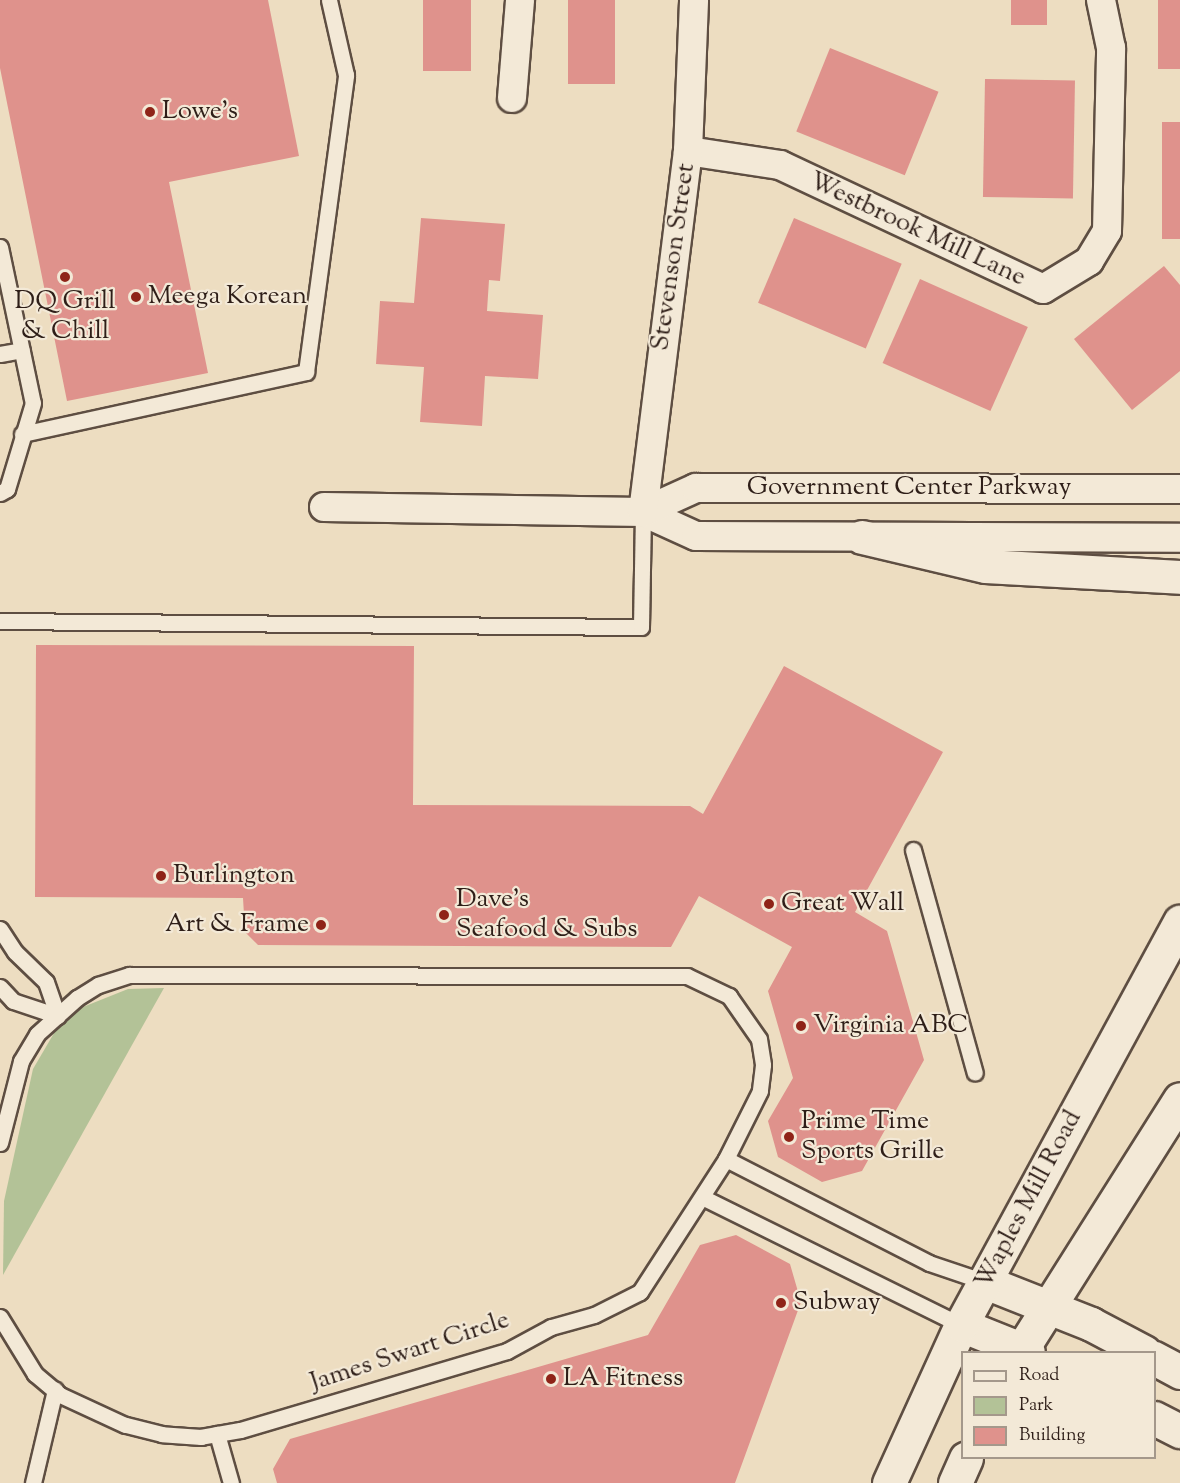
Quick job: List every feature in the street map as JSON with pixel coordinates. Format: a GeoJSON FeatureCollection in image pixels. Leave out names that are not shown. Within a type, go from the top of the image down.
{"type":"FeatureCollection","features":[{"type":"Feature","properties":{"kind":"main road"},"geometry":{"type":"LineString","coordinates":[[862,537],[985,566],[1180,578]]}},
{"type":"Feature","properties":{"kind":"main road","name":"Waples Mill Road"},"geometry":{"type":"LineString","coordinates":[[889,1483],[961,1325],[1180,922]]}},
{"type":"Feature","properties":{"kind":"main road"},"geometry":{"type":"LineString","coordinates":[[961,1325],[1023,1351],[1047,1308],[1180,1099]]}},
{"type":"Feature","properties":{"kind":"main road"},"geometry":{"type":"LineString","coordinates":[[986,1282],[1091,1324],[1140,1351]]}},
{"type":"Feature","properties":{"kind":"main road"},"geometry":{"type":"LineString","coordinates":[[1156,1359],[1180,1372]]}},
{"type":"Feature","properties":{"kind":"main road"},"geometry":{"type":"LineString","coordinates":[[1156,1419],[1180,1431]]}},
{"type":"Feature","properties":{"kind":"main road"},"geometry":{"type":"LineString","coordinates":[[955,1483],[966,1459]]}},
{"type":"Feature","properties":{"kind":"street"},"geometry":{"type":"LineString","coordinates":[[512,98],[520,0]]}},
{"type":"Feature","properties":{"kind":"street","name":"Stevenson Street"},"geometry":{"type":"LineString","coordinates":[[643,512],[688,151],[694,0]]}},
{"type":"Feature","properties":{"kind":"street","name":"Westbrook Mill Lane"},"geometry":{"type":"LineString","coordinates":[[688,151],[780,165],[1043,289],[1089,261],[1107,231],[1111,48],[1101,0]]}},
{"type":"Feature","properties":{"kind":"street","name":"Government Center Parkway"},"geometry":{"type":"LineString","coordinates":[[643,512],[696,488],[1180,489]]}},
{"type":"Feature","properties":{"kind":"street","name":"Government Center Parkway"},"geometry":{"type":"LineString","coordinates":[[324,507],[643,512],[696,536],[1180,538]]}},
{"type":"Feature","properties":{"kind":"lane"},"geometry":{"type":"LineString","coordinates":[[22,434],[306,372],[346,75],[329,0]]}},
{"type":"Feature","properties":{"kind":"lane"},"geometry":{"type":"LineString","coordinates":[[0,247],[33,403],[7,489],[0,493]]}},
{"type":"Feature","properties":{"kind":"lane"},"geometry":{"type":"LineString","coordinates":[[0,354],[22,350]]}},
{"type":"Feature","properties":{"kind":"lane"},"geometry":{"type":"LineString","coordinates":[[0,621],[641,627],[643,512]]}},
{"type":"Feature","properties":{"kind":"lane"},"geometry":{"type":"LineString","coordinates":[[913,850],[975,1072]]}},
{"type":"Feature","properties":{"kind":"lane"},"geometry":{"type":"LineString","coordinates":[[0,929],[15,952],[46,982],[58,1016]]}},
{"type":"Feature","properties":{"kind":"lane","name":"James Swart Circle"},"geometry":{"type":"LineString","coordinates":[[0,1143],[21,1061],[38,1034],[98,985],[129,975],[687,976],[729,996],[759,1039],[763,1065],[760,1091],[726,1159],[704,1198],[640,1292],[619,1304],[551,1327],[507,1351],[217,1434],[162,1434],[125,1425],[92,1413],[55,1390],[30,1366],[0,1317]]}},
{"type":"Feature","properties":{"kind":"lane"},"geometry":{"type":"LineString","coordinates":[[0,987],[13,1001],[58,1016]]}},
{"type":"Feature","properties":{"kind":"lane"},"geometry":{"type":"LineString","coordinates":[[726,1159],[928,1263],[986,1282]]}},
{"type":"Feature","properties":{"kind":"lane"},"geometry":{"type":"LineString","coordinates":[[704,1198],[961,1325]]}},
{"type":"Feature","properties":{"kind":"lane"},"geometry":{"type":"LineString","coordinates":[[33,1483],[55,1390]]}},
{"type":"Feature","properties":{"kind":"lane"},"geometry":{"type":"LineString","coordinates":[[217,1434],[231,1483]]}},
{"type":"Feature","properties":{"kind":"green space"},"geometry":{"type":"Polygon","coordinates":[[[164,988],[3,1275],[4,1201],[33,1069],[57,1028],[83,1007],[128,989],[164,988]]]}},
{"type":"Feature","properties":{"kind":"building","name":"Lowe's"},"geometry":{"type":"Polygon","coordinates":[[[0,0],[268,0],[299,156],[169,182],[208,373],[67,401],[0,68],[0,0]]]}},
{"type":"Feature","properties":{"kind":"building"},"geometry":{"type":"Polygon","coordinates":[[[423,0],[471,0],[471,71],[423,71],[423,0]]]}},
{"type":"Feature","properties":{"kind":"building"},"geometry":{"type":"Polygon","coordinates":[[[568,0],[615,0],[615,84],[568,84],[568,0]]]}},
{"type":"Feature","properties":{"kind":"building"},"geometry":{"type":"Polygon","coordinates":[[[1011,0],[1047,0],[1047,25],[1011,25],[1011,0]]]}},
{"type":"Feature","properties":{"kind":"building"},"geometry":{"type":"Polygon","coordinates":[[[1158,0],[1180,0],[1180,69],[1158,69],[1158,0]]]}},
{"type":"Feature","properties":{"kind":"building"},"geometry":{"type":"Polygon","coordinates":[[[830,48],[938,92],[905,175],[796,131],[830,48]]]}},
{"type":"Feature","properties":{"kind":"building"},"geometry":{"type":"Polygon","coordinates":[[[985,79],[1075,81],[1073,199],[983,197],[985,79]]]}},
{"type":"Feature","properties":{"kind":"building"},"geometry":{"type":"Polygon","coordinates":[[[1162,122],[1180,122],[1180,239],[1162,239],[1162,122]]]}},
{"type":"Feature","properties":{"kind":"building"},"geometry":{"type":"Polygon","coordinates":[[[421,218],[505,224],[500,281],[489,280],[487,311],[543,315],[538,379],[485,376],[482,426],[420,422],[424,367],[376,364],[380,301],[414,303],[421,218]]]}},
{"type":"Feature","properties":{"kind":"building"},"geometry":{"type":"Polygon","coordinates":[[[794,218],[902,264],[866,348],[758,303],[794,218]]]}},
{"type":"Feature","properties":{"kind":"building"},"geometry":{"type":"Polygon","coordinates":[[[1164,266],[1180,285],[1180,371],[1132,410],[1074,339],[1164,266]]]}},
{"type":"Feature","properties":{"kind":"building"},"geometry":{"type":"Polygon","coordinates":[[[920,279],[1028,327],[990,411],[883,363],[920,279]]]}},
{"type":"Feature","properties":{"kind":"building"},"geometry":{"type":"Polygon","coordinates":[[[36,645],[414,646],[413,805],[690,806],[703,814],[784,666],[943,752],[855,912],[887,931],[924,1060],[862,1171],[822,1182],[778,1157],[768,1121],[793,1078],[768,991],[792,947],[699,896],[671,947],[258,945],[245,932],[243,898],[35,897],[36,645]]]}},
{"type":"Feature","properties":{"kind":"building"},"geometry":{"type":"Polygon","coordinates":[[[736,1235],[790,1264],[801,1302],[735,1483],[277,1483],[273,1469],[290,1439],[648,1335],[700,1245],[736,1235]]]}},
{"type":"Feature","properties":{"kind":"place","name":"Lowe's"},"geometry":{"type":"Point","coordinates":[150,112]}},
{"type":"Feature","properties":{"kind":"place","name":"DQ Grill & Chill"},"geometry":{"type":"Point","coordinates":[65,277]}},
{"type":"Feature","properties":{"kind":"place","name":"Meega Korean"},"geometry":{"type":"Point","coordinates":[136,297]}},
{"type":"Feature","properties":{"kind":"place","name":"Burlington"},"geometry":{"type":"Point","coordinates":[161,876]}},
{"type":"Feature","properties":{"kind":"place","name":"Great Wall"},"geometry":{"type":"Point","coordinates":[769,904]}},
{"type":"Feature","properties":{"kind":"place","name":"Dave's Seafood & Subs"},"geometry":{"type":"Point","coordinates":[444,915]}},
{"type":"Feature","properties":{"kind":"place","name":"Art & Frame"},"geometry":{"type":"Point","coordinates":[321,925]}},
{"type":"Feature","properties":{"kind":"place","name":"Virginia ABC"},"geometry":{"type":"Point","coordinates":[801,1026]}},
{"type":"Feature","properties":{"kind":"place","name":"Prime Time Sports Grille"},"geometry":{"type":"Point","coordinates":[789,1137]}},
{"type":"Feature","properties":{"kind":"place","name":"Subway"},"geometry":{"type":"Point","coordinates":[781,1303]}},
{"type":"Feature","properties":{"kind":"place","name":"LA Fitness"},"geometry":{"type":"Point","coordinates":[551,1379]}}]}
